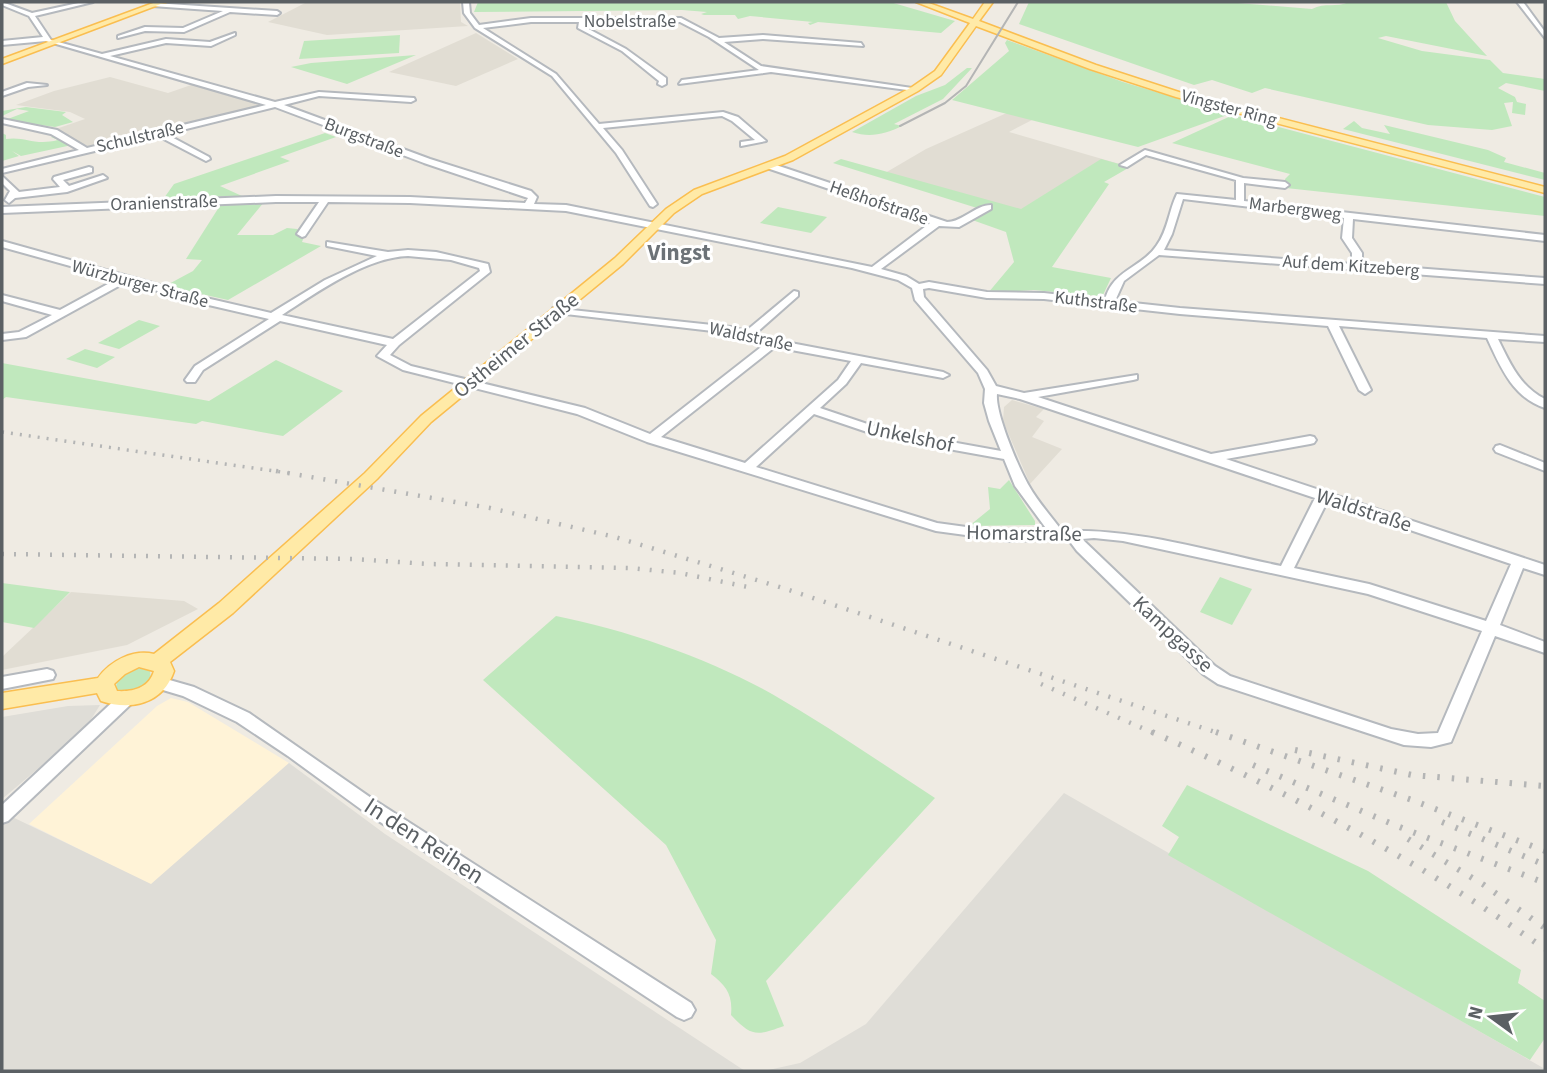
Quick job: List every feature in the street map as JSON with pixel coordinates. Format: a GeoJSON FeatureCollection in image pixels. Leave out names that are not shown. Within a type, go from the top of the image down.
{"type":"FeatureCollection","features":[{"type":"Feature","properties":{"kind":"main road","name":"Vingster Ring"},"geometry":{"type":"LineString","coordinates":[[920,2],[990,22],[1220,102],[1545,184]]}},
{"type":"Feature","properties":{"kind":"main road","name":"Vingster Ring"},"geometry":{"type":"LineString","coordinates":[[929,2],[977,20]]}},
{"type":"Feature","properties":{"kind":"main road","name":"Ostheimer Straße"},"geometry":{"type":"LineString","coordinates":[[157,662],[226,608],[469,382],[619,261],[690,196],[770,166],[942,77],[989,2]]}},
{"type":"Feature","properties":{"kind":"main road"},"geometry":{"type":"LineString","coordinates":[[2,62],[158,3]]}},
{"type":"Feature","properties":{"kind":"main road","name":"Vingster Ring"},"geometry":{"type":"LineString","coordinates":[[990,22],[1014,37],[1180,95],[1545,190]]}},
{"type":"Feature","properties":{"kind":"main road"},"geometry":{"type":"LineString","coordinates":[[990,22],[979,38],[1014,37]]}},
{"type":"Feature","properties":{"kind":"main road"},"geometry":{"type":"LineString","coordinates":[[149,660],[157,662],[164,671],[159,683],[150,691],[125,700],[108,696],[104,684],[108,676],[127,664],[149,660]]}},
{"type":"Feature","properties":{"kind":"main road"},"geometry":{"type":"LineString","coordinates":[[2,701],[104,684]]}},
{"type":"Feature","properties":{"kind":"street"},"geometry":{"type":"LineString","coordinates":[[31,15],[90,2]]}},
{"type":"Feature","properties":{"kind":"street"},"geometry":{"type":"LineString","coordinates":[[467,2],[467,13],[477,27],[554,75],[598,126],[653,204]]}},
{"type":"Feature","properties":{"kind":"street"},"geometry":{"type":"LineString","coordinates":[[1520,2],[1545,36]]}},
{"type":"Feature","properties":{"kind":"street"},"geometry":{"type":"LineString","coordinates":[[2,43],[47,39],[31,15],[3,3]]}},
{"type":"Feature","properties":{"kind":"street"},"geometry":{"type":"LineString","coordinates":[[158,3],[277,13]]}},
{"type":"Feature","properties":{"kind":"street"},"geometry":{"type":"LineString","coordinates":[[120,37],[145,29],[184,30],[231,10]]}},
{"type":"Feature","properties":{"kind":"street","name":"Nobelstraße"},"geometry":{"type":"LineString","coordinates":[[477,27],[531,20],[681,20],[719,40],[754,65],[770,71],[915,89]]}},
{"type":"Feature","properties":{"kind":"street"},"geometry":{"type":"LineString","coordinates":[[583,20],[580,27],[640,61],[663,80],[662,84]]}},
{"type":"Feature","properties":{"kind":"street"},"geometry":{"type":"LineString","coordinates":[[211,44],[233,34]]}},
{"type":"Feature","properties":{"kind":"street"},"geometry":{"type":"LineString","coordinates":[[719,40],[763,37],[861,45]]}},
{"type":"Feature","properties":{"kind":"street","name":"Burgstraße"},"geometry":{"type":"LineString","coordinates":[[47,39],[100,57],[279,106],[427,161],[528,193],[533,197],[527,206]]}},
{"type":"Feature","properties":{"kind":"street"},"geometry":{"type":"LineString","coordinates":[[100,57],[166,41],[222,47]]}},
{"type":"Feature","properties":{"kind":"street","name":"Nobelstraße"},"geometry":{"type":"LineString","coordinates":[[682,82],[770,71]]}},
{"type":"Feature","properties":{"kind":"street"},"geometry":{"type":"LineString","coordinates":[[2,94],[29,85],[43,85]]}},
{"type":"Feature","properties":{"kind":"street","name":"Schulstraße"},"geometry":{"type":"LineString","coordinates":[[2,171],[328,93],[390,101],[411,100]]}},
{"type":"Feature","properties":{"kind":"street"},"geometry":{"type":"LineString","coordinates":[[598,126],[729,115],[762,142],[744,144]]}},
{"type":"Feature","properties":{"kind":"street"},"geometry":{"type":"LineString","coordinates":[[2,121],[51,131],[85,150]]}},
{"type":"Feature","properties":{"kind":"street"},"geometry":{"type":"LineString","coordinates":[[159,133],[206,159]]}},
{"type":"Feature","properties":{"kind":"street"},"geometry":{"type":"LineString","coordinates":[[1124,165],[1144,152],[1240,180],[1285,185]]}},
{"type":"Feature","properties":{"kind":"street","name":"Heßhofstraße"},"geometry":{"type":"LineString","coordinates":[[770,166],[936,223],[956,225],[988,207]]}},
{"type":"Feature","properties":{"kind":"street"},"geometry":{"type":"LineString","coordinates":[[67,189],[57,179],[89,170]]}},
{"type":"Feature","properties":{"kind":"street"},"geometry":{"type":"LineString","coordinates":[[2,209],[14,195],[67,189],[103,178]]}},
{"type":"Feature","properties":{"kind":"street"},"geometry":{"type":"LineString","coordinates":[[2,179],[13,187],[14,195]]}},
{"type":"Feature","properties":{"kind":"street"},"geometry":{"type":"LineString","coordinates":[[1240,180],[1240,203]]}},
{"type":"Feature","properties":{"kind":"street","name":"Marbergweg"},"geometry":{"type":"LineString","coordinates":[[1157,252],[1180,196],[1545,238]]}},
{"type":"Feature","properties":{"kind":"street"},"geometry":{"type":"LineString","coordinates":[[302,234],[326,199]]}},
{"type":"Feature","properties":{"kind":"street","name":"Oranienstraße"},"geometry":{"type":"LineString","coordinates":[[2,209],[174,201],[326,199],[527,206]]}},
{"type":"Feature","properties":{"kind":"street"},"geometry":{"type":"LineString","coordinates":[[527,206],[566,208],[656,226]]}},
{"type":"Feature","properties":{"kind":"street"},"geometry":{"type":"LineString","coordinates":[[1349,216],[1347,238],[1357,253],[1357,267]]}},
{"type":"Feature","properties":{"kind":"street"},"geometry":{"type":"LineString","coordinates":[[874,270],[936,223]]}},
{"type":"Feature","properties":{"kind":"street","name":"Kuthstraße"},"geometry":{"type":"LineString","coordinates":[[656,226],[874,270],[902,278],[916,287],[929,285],[987,295],[1044,296],[1109,304],[1545,339]]}},
{"type":"Feature","properties":{"kind":"street","name":"Würzburger Straße"},"geometry":{"type":"LineString","coordinates":[[2,244],[125,279],[276,317],[395,343]]}},
{"type":"Feature","properties":{"kind":"street"},"geometry":{"type":"LineString","coordinates":[[330,244],[388,255]]}},
{"type":"Feature","properties":{"kind":"street"},"geometry":{"type":"LineString","coordinates":[[191,380],[199,368],[306,295],[388,255],[404,252],[478,263],[486,270],[395,343],[383,356],[390,361],[469,382]]}},
{"type":"Feature","properties":{"kind":"street"},"geometry":{"type":"LineString","coordinates":[[1109,304],[1113,285],[1118,279],[1157,252]]}},
{"type":"Feature","properties":{"kind":"street","name":"Auf dem Kitzeberg"},"geometry":{"type":"LineString","coordinates":[[1157,252],[1545,281]]}},
{"type":"Feature","properties":{"kind":"street"},"geometry":{"type":"LineString","coordinates":[[3,337],[22,335],[125,279]]}},
{"type":"Feature","properties":{"kind":"street","name":"Kampgasse"},"geometry":{"type":"LineString","coordinates":[[916,287],[919,298],[984,372],[991,389],[990,403],[1026,494],[1064,534],[1082,548],[1199,661],[1224,680],[1390,735],[1416,741],[1435,741],[1445,737],[1492,628]]}},
{"type":"Feature","properties":{"kind":"street"},"geometry":{"type":"LineString","coordinates":[[749,334],[794,294]]}},
{"type":"Feature","properties":{"kind":"street"},"geometry":{"type":"LineString","coordinates":[[2,298],[62,314]]}},
{"type":"Feature","properties":{"kind":"street","name":"Waldstraße"},"geometry":{"type":"LineString","coordinates":[[557,310],[749,334],[773,343],[943,375]]}},
{"type":"Feature","properties":{"kind":"street"},"geometry":{"type":"LineString","coordinates":[[1332,323],[1365,390]]}},
{"type":"Feature","properties":{"kind":"street"},"geometry":{"type":"LineString","coordinates":[[1491,335],[1517,386],[1529,397],[1545,404]]}},
{"type":"Feature","properties":{"kind":"street"},"geometry":{"type":"LineString","coordinates":[[651,439],[773,343]]}},
{"type":"Feature","properties":{"kind":"street"},"geometry":{"type":"LineString","coordinates":[[747,468],[842,382],[858,359]]}},
{"type":"Feature","properties":{"kind":"street","name":"Waldstraße"},"geometry":{"type":"LineString","coordinates":[[1023,396],[1133,377]]}},
{"type":"Feature","properties":{"kind":"street","name":"Homarstraße"},"geometry":{"type":"LineString","coordinates":[[469,382],[581,411],[651,439],[936,527],[1010,537],[1064,534],[1123,537],[1392,595],[1545,648]]}},
{"type":"Feature","properties":{"kind":"street","name":"Waldstraße"},"geometry":{"type":"LineString","coordinates":[[991,389],[1023,396],[1545,570]]}},
{"type":"Feature","properties":{"kind":"street","name":"Unkelshof"},"geometry":{"type":"LineString","coordinates":[[812,409],[882,433],[1010,456]]}},
{"type":"Feature","properties":{"kind":"street","name":"Waldstraße"},"geometry":{"type":"LineString","coordinates":[[1210,458],[1310,440]]}},
{"type":"Feature","properties":{"kind":"street"},"geometry":{"type":"LineString","coordinates":[[1500,449],[1545,467]]}},
{"type":"Feature","properties":{"kind":"street"},"geometry":{"type":"LineString","coordinates":[[1285,571],[1323,496]]}},
{"type":"Feature","properties":{"kind":"street"},"geometry":{"type":"LineString","coordinates":[[1492,628],[1519,561]]}},
{"type":"Feature","properties":{"kind":"street"},"geometry":{"type":"LineString","coordinates":[[2,683],[47,675]]}},
{"type":"Feature","properties":{"kind":"street","name":"In den Reihen"},"geometry":{"type":"LineString","coordinates":[[159,683],[201,695],[247,720],[368,804],[684,1010]]}},
{"type":"Feature","properties":{"kind":"street"},"geometry":{"type":"LineString","coordinates":[[2,816],[125,700]]}},
{"type":"Feature","properties":{"kind":"shaded area"},"geometry":{"type":"Polygon","coordinates":[[[307,2],[460,2],[461,22],[468,26],[327,35],[268,22],[307,2]]]}},
{"type":"Feature","properties":{"kind":"shaded area"},"geometry":{"type":"Polygon","coordinates":[[[476,33],[518,59],[456,86],[389,72],[476,33]]]}},
{"type":"Feature","properties":{"kind":"shaded area"},"geometry":{"type":"Polygon","coordinates":[[[110,77],[168,93],[194,84],[266,106],[88,146],[53,130],[85,119],[70,112],[16,105],[54,91],[110,77]]]}},
{"type":"Feature","properties":{"kind":"shaded area"},"geometry":{"type":"Polygon","coordinates":[[[1009,112],[1034,119],[1009,132],[1123,165],[1009,219],[885,173],[926,149],[1009,112]]]}},
{"type":"Feature","properties":{"kind":"shaded area"},"geometry":{"type":"Polygon","coordinates":[[[1012,400],[1044,409],[1036,417],[1044,421],[1032,437],[1062,449],[1030,484],[1003,421],[1004,407],[1012,400]]]}},
{"type":"Feature","properties":{"kind":"shaded area"},"geometry":{"type":"Polygon","coordinates":[[[71,592],[184,601],[198,609],[127,645],[2,670],[2,657],[71,592]]]}},
{"type":"Feature","properties":{"kind":"shaded area"},"geometry":{"type":"Polygon","coordinates":[[[171,698],[188,702],[289,763],[151,885],[29,824],[157,706],[171,698]]]}},
{"type":"Feature","properties":{"kind":"shaded area"},"geometry":{"type":"Polygon","coordinates":[[[100,705],[85,729],[2,799],[2,717],[68,706],[100,705]]]}},
{"type":"Feature","properties":{"kind":"shaded area"},"geometry":{"type":"Polygon","coordinates":[[[289,763],[385,834],[745,1071],[2,1071],[2,812],[151,884],[289,763]]]}},
{"type":"Feature","properties":{"kind":"shaded area"},"geometry":{"type":"Polygon","coordinates":[[[1064,793],[1545,1071],[764,1071],[800,1063],[866,1024],[1064,793]]]}},
{"type":"Feature","properties":{"kind":"green space"},"geometry":{"type":"Polygon","coordinates":[[[478,2],[890,2],[955,21],[941,33],[818,22],[810,25],[808,23],[813,22],[750,16],[738,19],[735,15],[704,15],[701,14],[707,12],[682,10],[474,12],[478,2]]]}},
{"type":"Feature","properties":{"kind":"green space"},"geometry":{"type":"Polygon","coordinates":[[[1029,2],[1225,2],[1312,9],[1349,2],[1446,2],[1455,21],[1487,56],[1386,36],[1378,38],[1422,51],[1490,60],[1503,73],[1545,79],[1545,91],[1506,83],[1498,88],[1515,97],[1517,102],[1526,104],[1525,115],[1512,113],[1513,102],[1504,103],[1512,126],[1492,130],[1428,125],[1265,88],[1252,93],[1212,80],[1194,85],[1019,24],[1029,2]]]}},
{"type":"Feature","properties":{"kind":"green space"},"geometry":{"type":"Polygon","coordinates":[[[400,35],[399,53],[299,59],[304,41],[400,35]]]}},
{"type":"Feature","properties":{"kind":"green space"},"geometry":{"type":"Polygon","coordinates":[[[1007,40],[1123,82],[1230,114],[1138,147],[952,100],[1009,51],[1005,43],[1007,40]]]}},
{"type":"Feature","properties":{"kind":"green space"},"geometry":{"type":"Polygon","coordinates":[[[416,55],[347,84],[291,67],[311,63],[416,55]]]}},
{"type":"Feature","properties":{"kind":"green space"},"geometry":{"type":"Polygon","coordinates":[[[967,68],[972,68],[943,99],[894,124],[902,126],[877,134],[852,132],[916,96],[945,85],[967,68]]]}},
{"type":"Feature","properties":{"kind":"green space"},"geometry":{"type":"Polygon","coordinates":[[[26,107],[66,112],[62,115],[73,122],[55,127],[5,120],[29,111],[17,109],[2,116],[2,111],[26,107]]]}},
{"type":"Feature","properties":{"kind":"green space"},"geometry":{"type":"Polygon","coordinates":[[[1233,115],[1545,197],[1545,216],[1286,188],[1285,179],[1290,174],[1172,143],[1233,115]]]}},
{"type":"Feature","properties":{"kind":"green space"},"geometry":{"type":"Polygon","coordinates":[[[1354,121],[1362,128],[1390,134],[1384,125],[1488,150],[1506,158],[1504,162],[1545,173],[1545,180],[1343,129],[1354,121]]]}},
{"type":"Feature","properties":{"kind":"green space"},"geometry":{"type":"Polygon","coordinates":[[[2,133],[6,135],[6,139],[42,142],[58,140],[51,137],[55,136],[72,145],[21,156],[12,151],[19,156],[2,161],[2,133]]]}},
{"type":"Feature","properties":{"kind":"green space"},"geometry":{"type":"Polygon","coordinates":[[[325,133],[336,137],[280,157],[290,161],[220,186],[242,196],[164,198],[174,184],[325,133]]]}},
{"type":"Feature","properties":{"kind":"green space"},"geometry":{"type":"Polygon","coordinates":[[[841,159],[1021,209],[1101,159],[1130,167],[1104,182],[1109,184],[1052,267],[1111,278],[1103,295],[1034,290],[988,293],[1014,262],[1006,232],[961,216],[977,208],[833,163],[841,159]]]}},
{"type":"Feature","properties":{"kind":"green space"},"geometry":{"type":"Polygon","coordinates":[[[264,202],[237,235],[273,235],[287,228],[297,229],[305,234],[302,242],[321,246],[228,300],[165,286],[193,271],[202,260],[186,259],[221,204],[264,202]]]}},
{"type":"Feature","properties":{"kind":"green space"},"geometry":{"type":"Polygon","coordinates":[[[778,207],[827,217],[811,233],[760,223],[778,207]]]}},
{"type":"Feature","properties":{"kind":"green space"},"geometry":{"type":"Polygon","coordinates":[[[139,320],[160,326],[119,349],[98,343],[139,320]]]}},
{"type":"Feature","properties":{"kind":"green space"},"geometry":{"type":"Polygon","coordinates":[[[85,349],[115,357],[97,368],[66,359],[85,349]]]}},
{"type":"Feature","properties":{"kind":"green space"},"geometry":{"type":"Polygon","coordinates":[[[276,360],[343,391],[283,436],[202,421],[196,424],[6,397],[2,400],[2,363],[209,401],[276,360]]]}},
{"type":"Feature","properties":{"kind":"green space"},"geometry":{"type":"Polygon","coordinates":[[[1009,480],[1035,525],[969,526],[990,509],[988,487],[1000,489],[1009,480]]]}},
{"type":"Feature","properties":{"kind":"green space"},"geometry":{"type":"Polygon","coordinates":[[[1220,577],[1252,589],[1232,625],[1200,612],[1220,577]]]}},
{"type":"Feature","properties":{"kind":"green space"},"geometry":{"type":"Polygon","coordinates":[[[2,583],[70,592],[34,628],[2,622],[2,583]]]}},
{"type":"Feature","properties":{"kind":"green space"},"geometry":{"type":"Polygon","coordinates":[[[556,616],[611,629],[667,647],[748,681],[814,719],[935,798],[766,981],[784,1026],[767,1032],[750,1031],[731,1015],[731,1001],[727,991],[711,974],[716,940],[666,845],[483,680],[556,616]]]}},
{"type":"Feature","properties":{"kind":"green space"},"geometry":{"type":"Polygon","coordinates":[[[134,668],[150,670],[151,680],[137,691],[116,690],[117,678],[134,668]]]}},
{"type":"Feature","properties":{"kind":"green space"},"geometry":{"type":"Polygon","coordinates":[[[1187,785],[1368,871],[1521,970],[1518,983],[1545,1001],[1545,1038],[1530,1060],[1168,855],[1179,837],[1162,826],[1187,785]]]}},
{"type":"Feature","properties":{"kind":"tram line"},"geometry":{"type":"LineString","coordinates":[[900,126],[945,103],[966,86],[1018,2]]}},
{"type":"Feature","properties":{"kind":"railway"},"geometry":{"type":"LineString","coordinates":[[2,432],[285,473]]}},
{"type":"Feature","properties":{"kind":"railway"},"geometry":{"type":"LineString","coordinates":[[276,471],[285,473]]}},
{"type":"Feature","properties":{"kind":"railway"},"geometry":{"type":"LineString","coordinates":[[285,473],[490,508],[615,537],[783,588],[1221,734]]}},
{"type":"Feature","properties":{"kind":"railway"},"geometry":{"type":"LineString","coordinates":[[2,554],[353,559],[429,564],[631,568],[680,573],[753,588]]}},
{"type":"Feature","properties":{"kind":"railway"},"geometry":{"type":"LineString","coordinates":[[1041,684],[1156,734]]}},
{"type":"Feature","properties":{"kind":"railway"},"geometry":{"type":"LineString","coordinates":[[1152,732],[1254,779],[1403,858],[1545,949]]}},
{"type":"Feature","properties":{"kind":"railway"},"geometry":{"type":"LineString","coordinates":[[1216,732],[1412,800],[1545,851]]}},
{"type":"Feature","properties":{"kind":"railway"},"geometry":{"type":"LineString","coordinates":[[1295,750],[1412,775],[1545,786]]}},
{"type":"Feature","properties":{"kind":"railway"},"geometry":{"type":"LineString","coordinates":[[1253,765],[1397,826],[1545,883]]}},
{"type":"Feature","properties":{"kind":"railway"},"geometry":{"type":"LineString","coordinates":[[1442,822],[1545,865]]}},
{"type":"Feature","properties":{"kind":"railway"},"geometry":{"type":"LineString","coordinates":[[1408,839],[1484,885],[1545,928]]}},
{"type":"Feature","properties":{"kind":"district","name":"Vingst"},"geometry":{"type":"Point","coordinates":[679,252]}}]}
